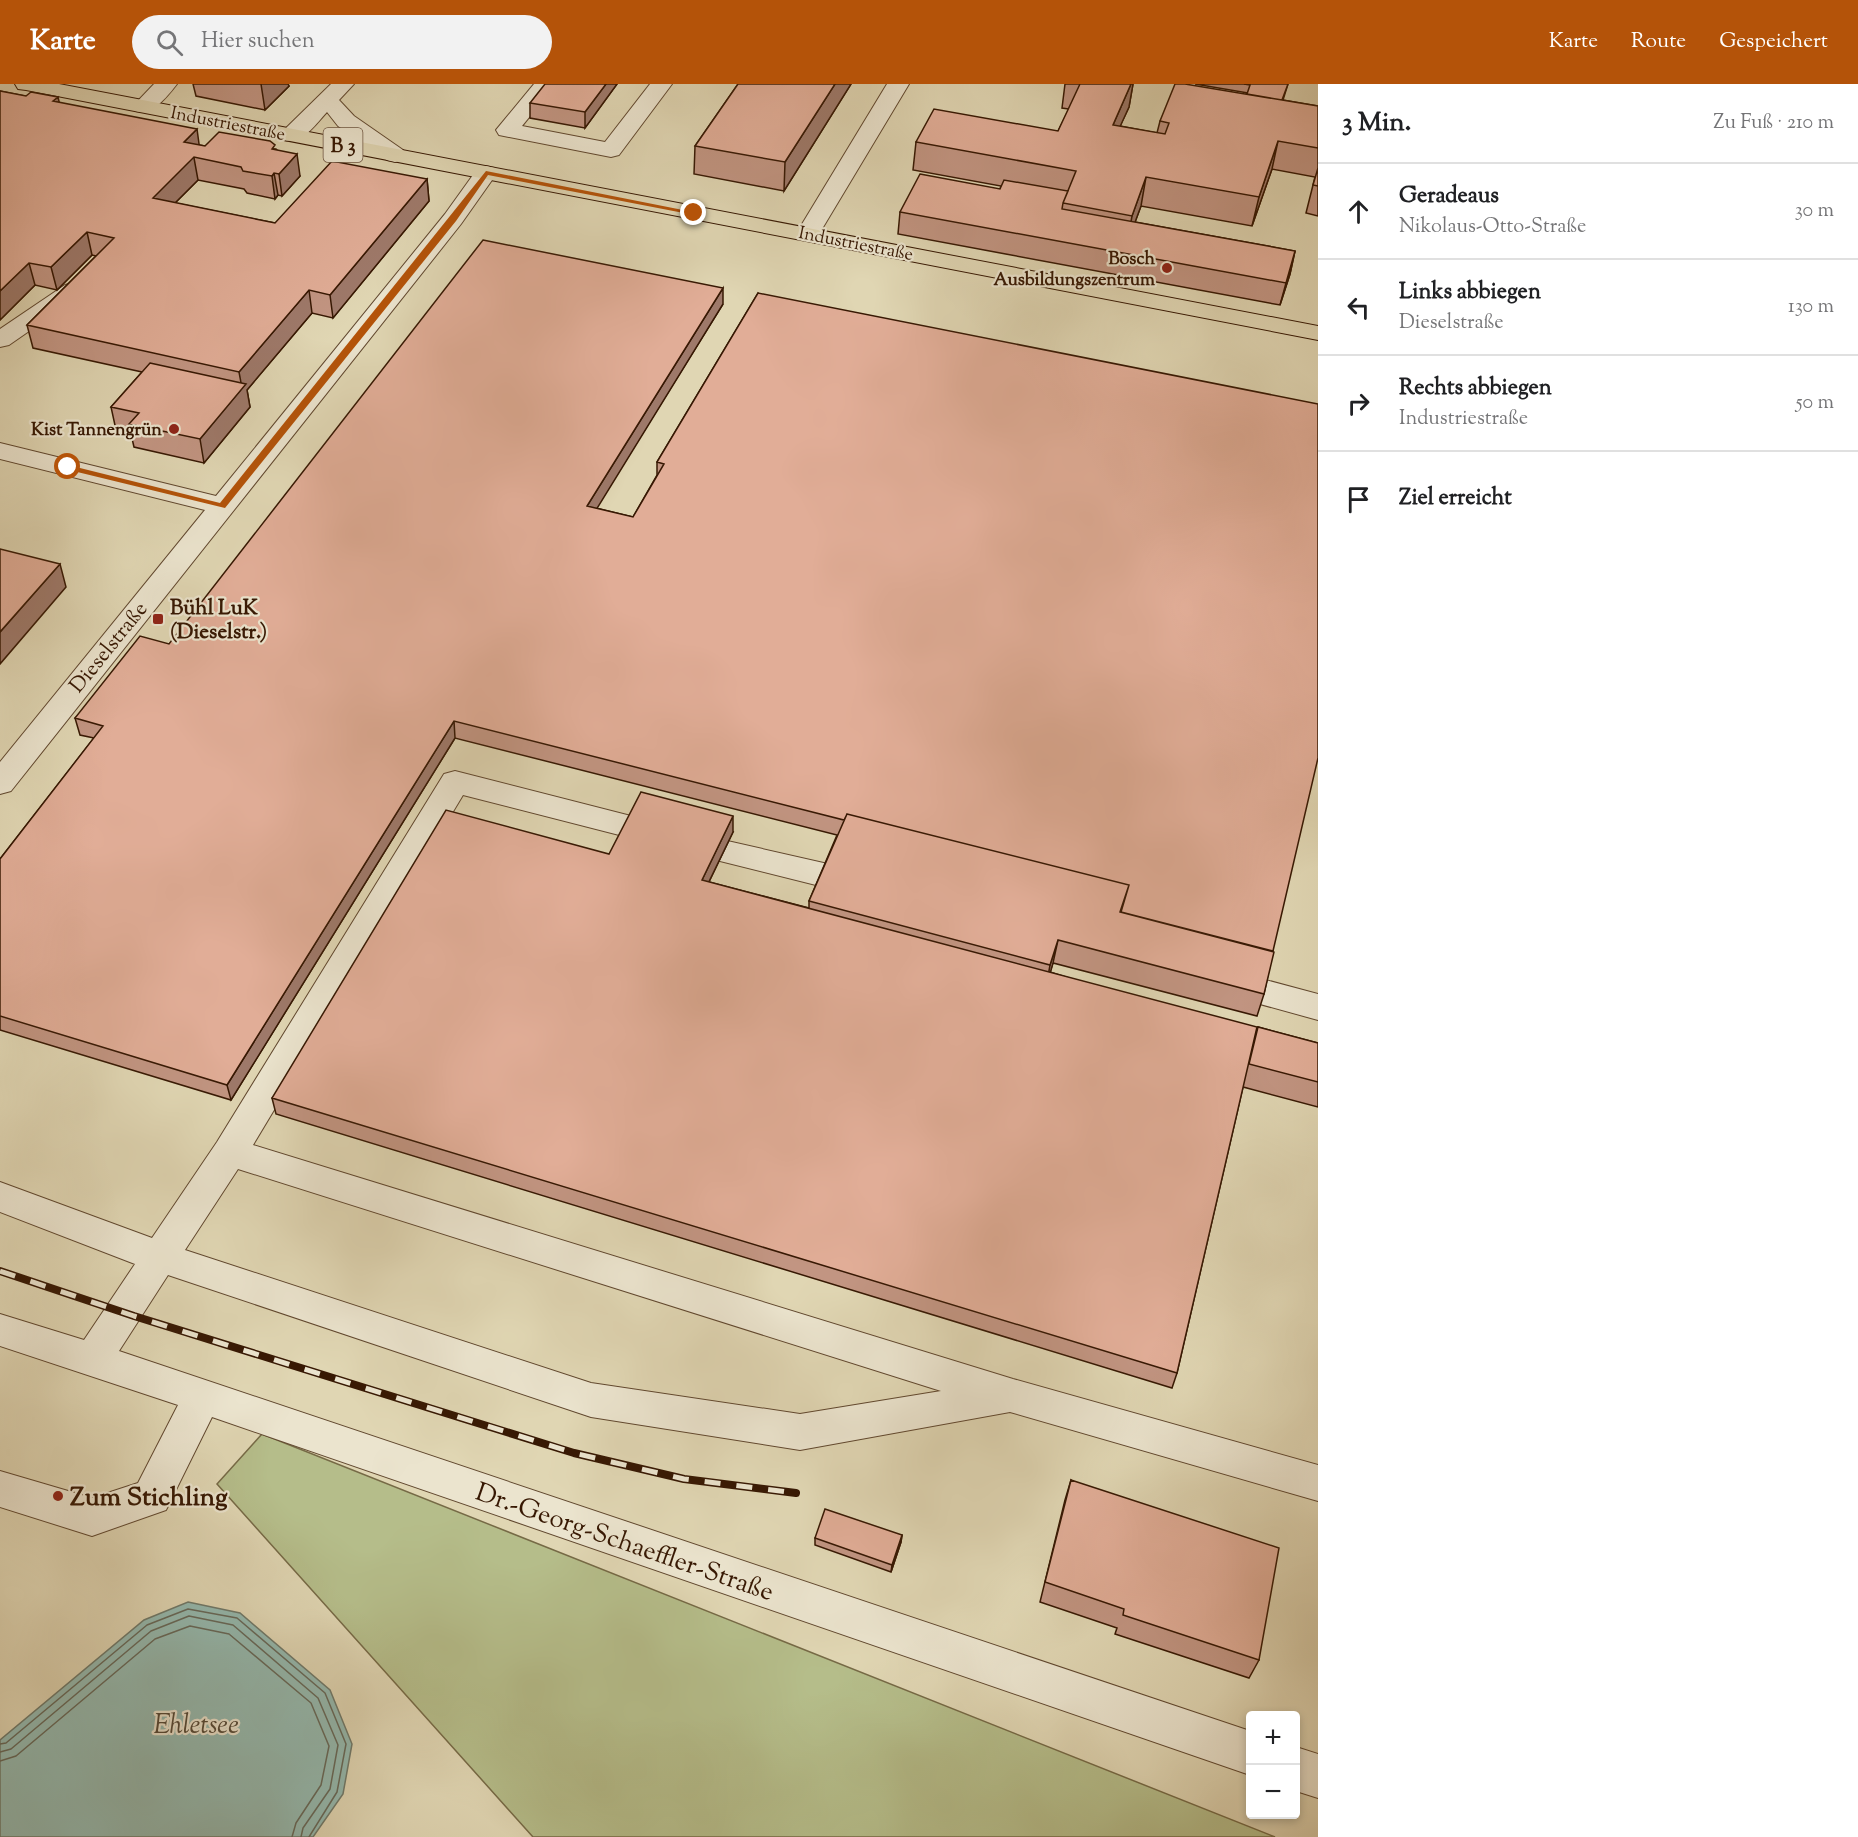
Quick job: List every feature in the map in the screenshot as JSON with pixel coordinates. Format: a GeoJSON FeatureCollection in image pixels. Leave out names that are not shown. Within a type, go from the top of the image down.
{"type":"FeatureCollection","features":[{"type":"Feature","properties":{"kind":"main road","name":"Industriestraße"},"geometry":{"type":"LineString","coordinates":[[26,84],[1318,333]]}},
{"type":"Feature","properties":{"kind":"street"},"geometry":{"type":"LineString","coordinates":[[144,106],[166,84]]}},
{"type":"Feature","properties":{"kind":"street"},"geometry":{"type":"LineString","coordinates":[[545,84],[507,130],[611,150],[661,84]]}},
{"type":"Feature","properties":{"kind":"street"},"geometry":{"type":"LineString","coordinates":[[808,234],[898,84]]}},
{"type":"Feature","properties":{"kind":"street"},"geometry":{"type":"LineString","coordinates":[[291,135],[336,92]]}},
{"type":"Feature","properties":{"kind":"street","name":"Industriestraße"},"geometry":{"type":"LineString","coordinates":[[336,92],[346,121],[395,154]]}},
{"type":"Feature","properties":{"kind":"street"},"geometry":{"type":"LineString","coordinates":[[221,145],[242,125]]}},
{"type":"Feature","properties":{"kind":"street","name":"Dieselstraße"},"geometry":{"type":"LineString","coordinates":[[0,783],[453,219],[486,173]]}},
{"type":"Feature","properties":{"kind":"street"},"geometry":{"type":"LineString","coordinates":[[0,340],[68,295],[91,273]]}},
{"type":"Feature","properties":{"kind":"street"},"geometry":{"type":"LineString","coordinates":[[0,451],[222,506]]}},
{"type":"Feature","properties":{"kind":"street"},"geometry":{"type":"LineString","coordinates":[[92,1359],[230,1152],[455,782],[631,827]]}},
{"type":"Feature","properties":{"kind":"street"},"geometry":{"type":"LineString","coordinates":[[723,851],[828,876]]}},
{"type":"Feature","properties":{"kind":"street"},"geometry":{"type":"LineString","coordinates":[[1194,974],[1318,1007]]}},
{"type":"Feature","properties":{"kind":"street"},"geometry":{"type":"LineString","coordinates":[[230,1152],[1012,1396],[1318,1483]]}},
{"type":"Feature","properties":{"kind":"street"},"geometry":{"type":"LineString","coordinates":[[0,1197],[160,1257],[591,1400],[800,1432],[1012,1396]]}},
{"type":"Feature","properties":{"kind":"street","name":"Dr.-Georg-Schaeffler-Straße"},"geometry":{"type":"LineString","coordinates":[[0,1330],[92,1359],[1246,1751]]}},
{"type":"Feature","properties":{"kind":"street"},"geometry":{"type":"LineString","coordinates":[[0,1489],[92,1517],[152,1497],[202,1398]]}},
{"type":"Feature","properties":{"kind":"street"},"geometry":{"type":"LineString","coordinates":[[1300,1770],[1318,1776]]}},
{"type":"Feature","properties":{"kind":"green space"},"geometry":{"type":"Polygon","coordinates":[[[262,1434],[1275,1837],[533,1837],[217,1484],[262,1434]]]}},
{"type":"Feature","properties":{"kind":"water","name":"Ehletsee"},"geometry":{"type":"Polygon","coordinates":[[[188,1602],[240,1613],[330,1690],[352,1744],[343,1794],[313,1837],[0,1837],[0,1740],[144,1620],[188,1602]]]}},
{"type":"Feature","properties":{"kind":"building"},"geometry":{"type":"Polygon","coordinates":[[[545,84],[606,84],[585,112],[530,103],[545,84]]]}},
{"type":"Feature","properties":{"kind":"building"},"geometry":{"type":"Polygon","coordinates":[[[738,84],[835,84],[785,162],[695,146],[738,84]]]}},
{"type":"Feature","properties":{"kind":"building"},"geometry":{"type":"Polygon","coordinates":[[[1080,84],[1131,84],[1113,125],[1165,134],[1169,123],[1160,121],[1175,84],[1318,106],[1318,148],[1278,141],[1259,197],[1146,177],[1132,216],[1063,203],[1076,171],[916,142],[934,109],[1058,131],[1080,84]]]}},
{"type":"Feature","properties":{"kind":"building"},"geometry":{"type":"Polygon","coordinates":[[[1244,84],[1288,84],[1282,100],[1247,94],[1250,85],[1244,84]]]}},
{"type":"Feature","properties":{"kind":"building"},"geometry":{"type":"Polygon","coordinates":[[[0,91],[26,96],[31,92],[58,97],[53,101],[197,129],[184,142],[205,146],[219,132],[270,141],[275,145],[272,149],[297,154],[279,174],[274,173],[272,176],[243,171],[241,167],[194,157],[153,198],[275,223],[332,161],[427,179],[330,295],[309,290],[239,372],[27,325],[114,238],[87,232],[51,267],[29,263],[0,291],[0,91]]]}},
{"type":"Feature","properties":{"kind":"building"},"geometry":{"type":"Polygon","coordinates":[[[1318,168],[1318,186],[1313,185],[1318,168]]]}},
{"type":"Feature","properties":{"kind":"building"},"geometry":{"type":"Polygon","coordinates":[[[920,174],[1000,189],[1004,180],[1068,191],[1062,209],[1295,251],[1286,283],[900,212],[920,174]]]}},
{"type":"Feature","properties":{"kind":"building"},"geometry":{"type":"Polygon","coordinates":[[[483,240],[723,288],[587,506],[633,517],[664,464],[657,462],[758,293],[1318,404],[1318,758],[1273,951],[1121,912],[1129,885],[847,814],[844,820],[454,721],[227,1085],[0,1016],[0,859],[103,726],[75,718],[140,636],[169,644],[483,240]]]}},
{"type":"Feature","properties":{"kind":"building"},"geometry":{"type":"Polygon","coordinates":[[[150,363],[246,384],[200,439],[129,424],[139,413],[111,407],[150,363]]]}},
{"type":"Feature","properties":{"kind":"building"},"geometry":{"type":"Polygon","coordinates":[[[0,549],[60,564],[0,632],[0,549]]]}},
{"type":"Feature","properties":{"kind":"building"},"geometry":{"type":"Polygon","coordinates":[[[641,792],[733,816],[702,880],[1257,1027],[1177,1373],[272,1098],[446,810],[609,854],[641,792]]]}},
{"type":"Feature","properties":{"kind":"building"},"geometry":{"type":"Polygon","coordinates":[[[847,814],[1129,885],[1120,912],[1274,952],[1264,994],[1058,940],[1050,965],[809,901],[847,814]]]}},
{"type":"Feature","properties":{"kind":"building"},"geometry":{"type":"Polygon","coordinates":[[[1258,1027],[1318,1043],[1318,1082],[1249,1064],[1258,1027]]]}},
{"type":"Feature","properties":{"kind":"building"},"geometry":{"type":"Polygon","coordinates":[[[1071,1480],[1279,1548],[1259,1660],[1123,1615],[1124,1609],[1045,1582],[1071,1480]]]}},
{"type":"Feature","properties":{"kind":"building"},"geometry":{"type":"Polygon","coordinates":[[[825,1509],[902,1535],[892,1565],[815,1538],[825,1509]]]}},
{"type":"Feature","properties":{"kind":"railway"},"geometry":{"type":"LineString","coordinates":[[0,1271],[134,1316],[574,1453],[684,1479],[796,1493]]}},
{"type":"Feature","properties":{"kind":"place","name":"Bosch Ausbildungszentrum"},"geometry":{"type":"Point","coordinates":[1167,268]}},
{"type":"Feature","properties":{"kind":"place","name":"Kist Tannengrün"},"geometry":{"type":"Point","coordinates":[174,429]}},
{"type":"Feature","properties":{"kind":"place","name":"Bühl LuK (Dieselstr.)"},"geometry":{"type":"Point","coordinates":[158,619]}},
{"type":"Feature","properties":{"kind":"place","name":"Zum Stichling"},"geometry":{"type":"Point","coordinates":[58,1496]}},
{"type":"Feature","properties":{"kind":"route"},"geometry":{"type":"LineString","coordinates":[[68,467],[222,506],[453,219],[486,173],[694,213]]}}]}
